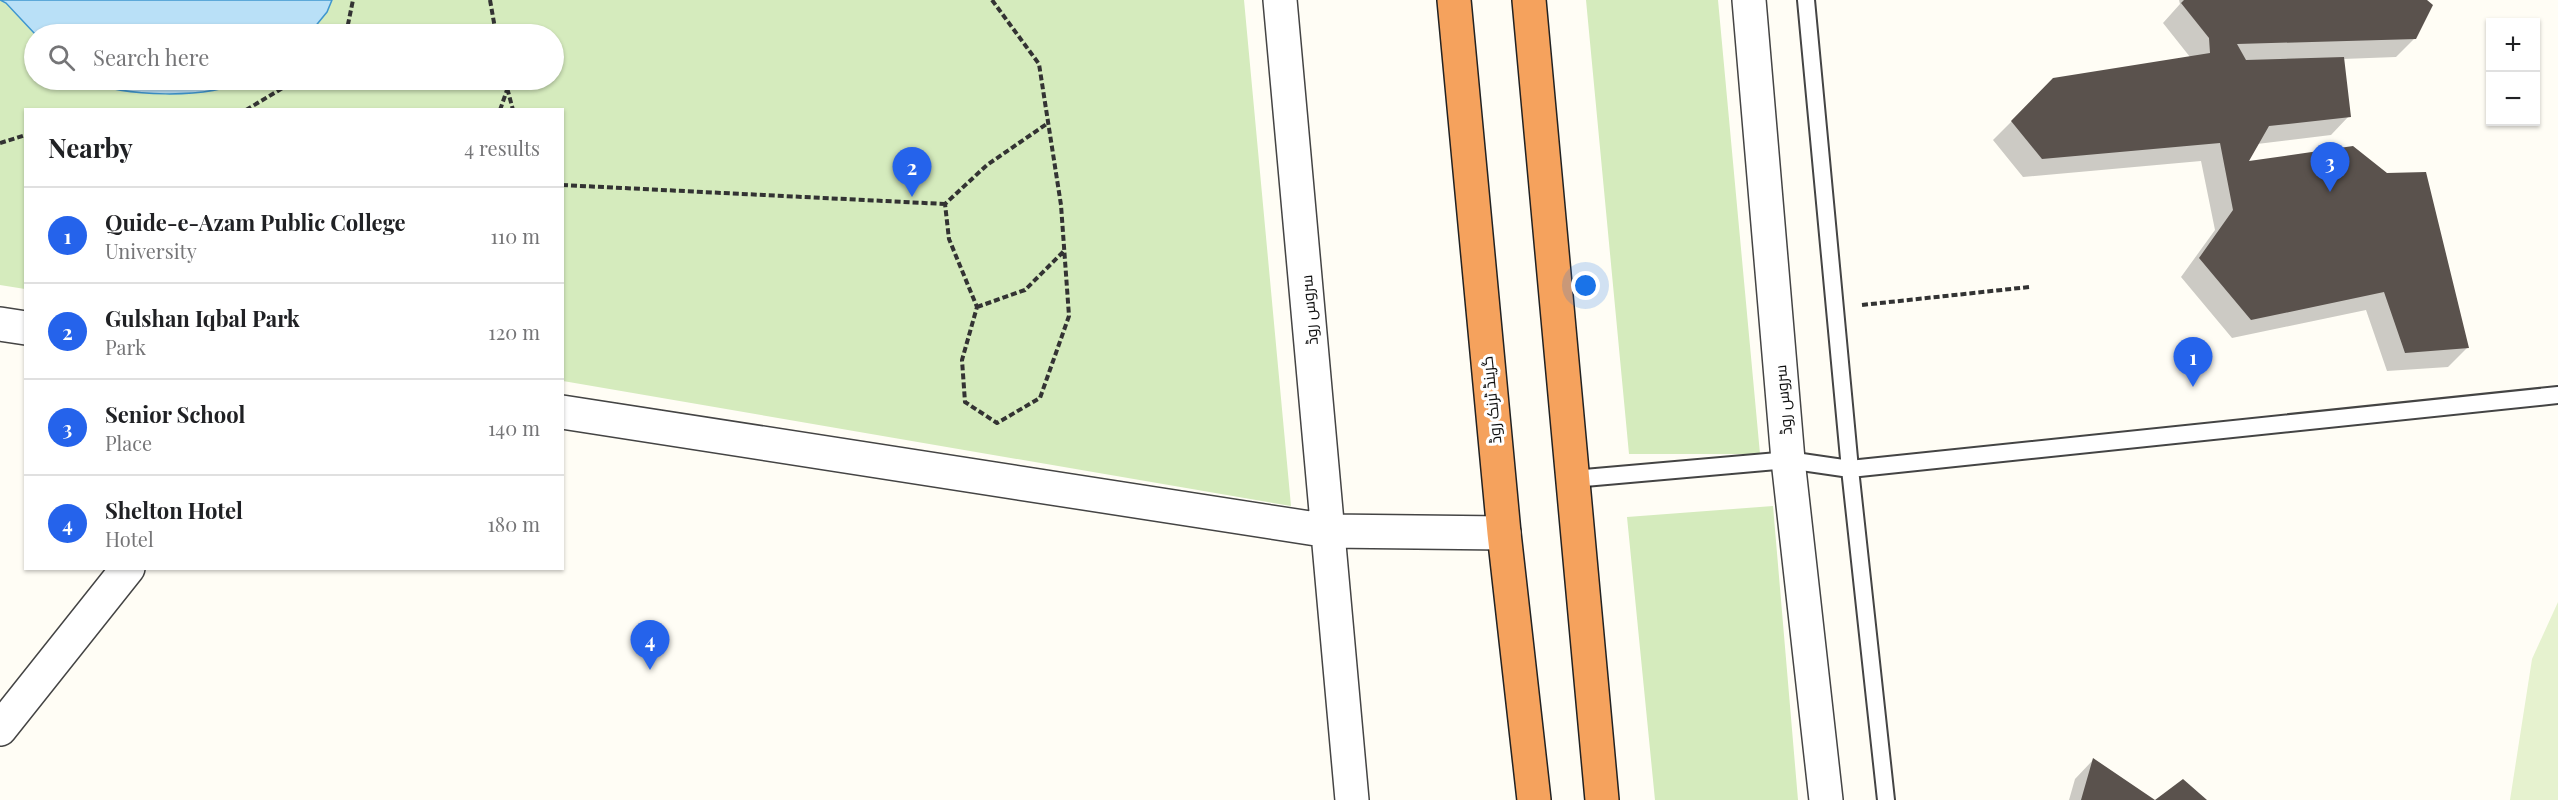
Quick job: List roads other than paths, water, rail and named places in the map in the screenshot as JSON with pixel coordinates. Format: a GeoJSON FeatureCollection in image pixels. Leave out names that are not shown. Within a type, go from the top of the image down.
{"type":"FeatureCollection","features":[{"type":"Feature","properties":{"kind":"highway","name":"گرینڈ ٹرنک روڈ"},"geometry":{"type":"LineString","coordinates":[[1454,0],[1504,533],[1534,800]]}},
{"type":"Feature","properties":{"kind":"highway"},"geometry":{"type":"LineString","coordinates":[[1529,0],[1602,800]]}},
{"type":"Feature","properties":{"kind":"street","name":"سروس روڈ"},"geometry":{"type":"LineString","coordinates":[[1280,0],[1352,800]]}},
{"type":"Feature","properties":{"kind":"street","name":"سروس روڈ"},"geometry":{"type":"LineString","coordinates":[[1749,0],[1788,460],[1826,800]]}},
{"type":"Feature","properties":{"kind":"street"},"geometry":{"type":"LineString","coordinates":[[0,324],[24,328]]}},
{"type":"Feature","properties":{"kind":"street"},"geometry":{"type":"LineString","coordinates":[[564,412],[1329,531],[1504,533]]}},
{"type":"Feature","properties":{"kind":"street"},"geometry":{"type":"LineString","coordinates":[[0,729],[126,570]]}},
{"type":"Feature","properties":{"kind":"lane"},"geometry":{"type":"LineString","coordinates":[[1806,0],[1850,469],[1886,800]]}},
{"type":"Feature","properties":{"kind":"lane"},"geometry":{"type":"LineString","coordinates":[[1573,479],[1788,460],[1850,469],[2558,395]]}},
{"type":"Feature","properties":{"kind":"water"},"geometry":{"type":"Polygon","coordinates":[[[0,0],[332,0],[327,12],[317,24],[26,24],[6,3],[0,0]]]}},
{"type":"Feature","properties":{"kind":"water"},"geometry":{"type":"Polygon","coordinates":[[[121,90],[214,90],[165,94],[121,90]]]}},
{"type":"Feature","properties":{"kind":"place","name":"Senior School"},"geometry":{"type":"Point","coordinates":[2330,192]}},
{"type":"Feature","properties":{"kind":"place","name":"Gulshan Iqbal Park"},"geometry":{"type":"Point","coordinates":[912,197]}},
{"type":"Feature","properties":{"kind":"place","name":"Quide-e-Azam Public College"},"geometry":{"type":"Point","coordinates":[2193,387]}},
{"type":"Feature","properties":{"kind":"place","name":"Shelton Hotel"},"geometry":{"type":"Point","coordinates":[650,670]}}]}
